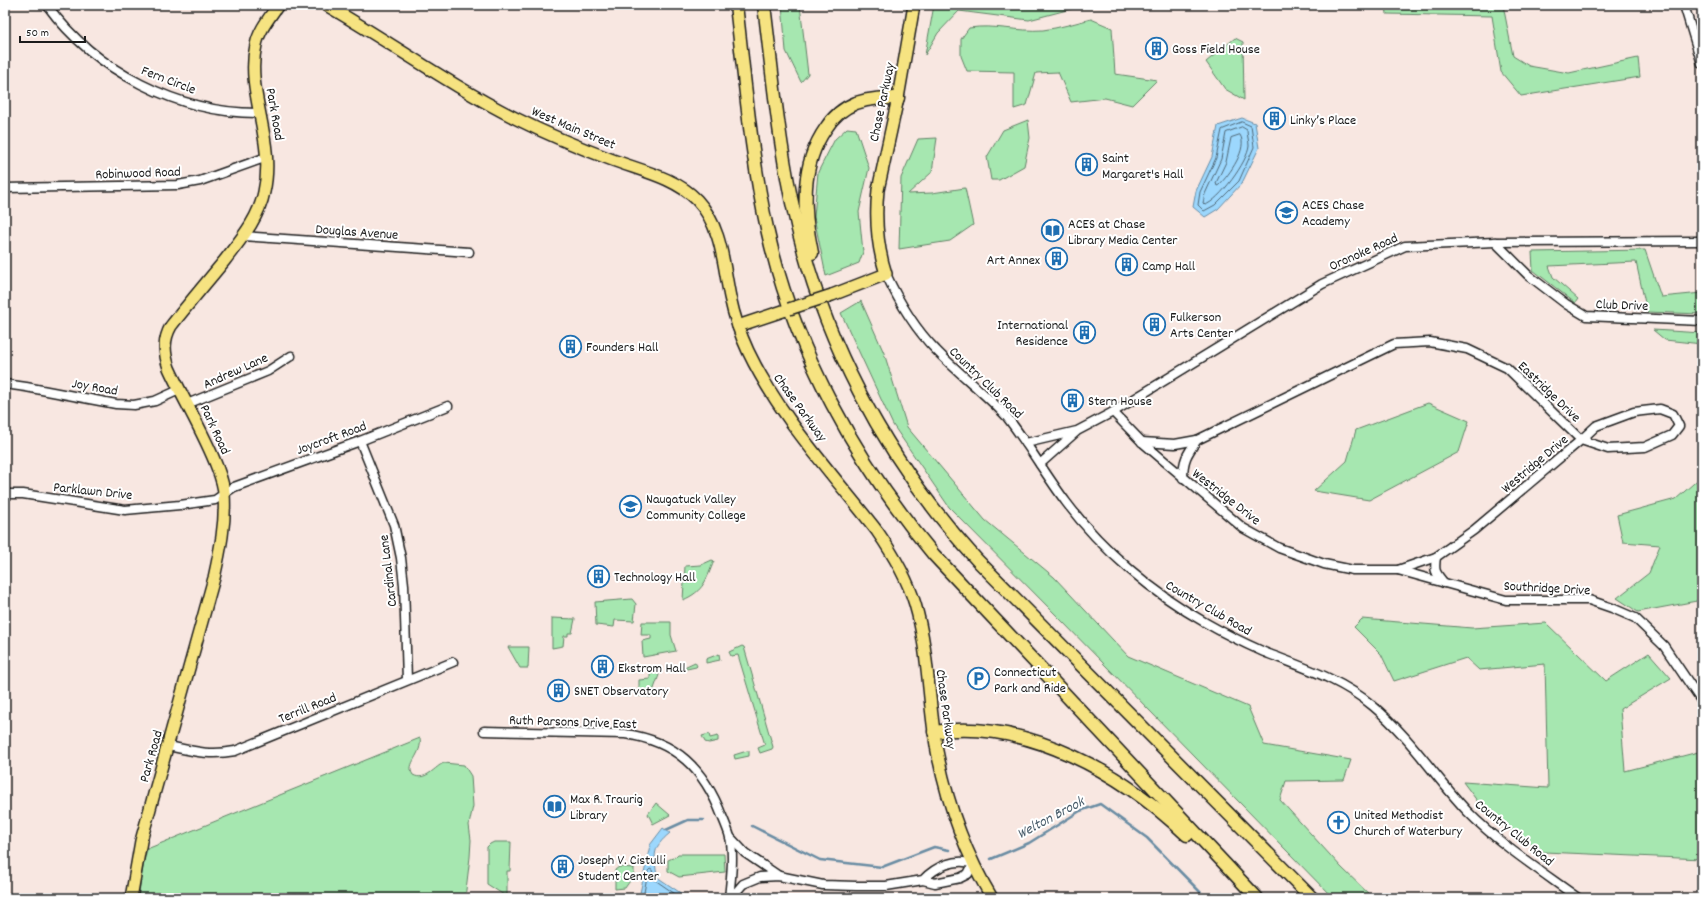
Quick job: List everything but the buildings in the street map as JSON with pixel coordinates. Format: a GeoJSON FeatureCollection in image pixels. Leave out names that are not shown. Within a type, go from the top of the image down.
{"type":"FeatureCollection","features":[{"type":"Feature","properties":{"kind":"highway"},"geometry":{"type":"LineString","coordinates":[[736,5],[756,171],[776,265],[810,358],[826,392],[858,450],[893,504],[934,555],[1257,898]]}},
{"type":"Feature","properties":{"kind":"highway"},"geometry":{"type":"LineString","coordinates":[[764,5],[780,135],[791,199],[815,288],[852,380],[883,435],[917,488],[956,538],[1020,606],[1312,898]]}},
{"type":"Feature","properties":{"kind":"highway"},"geometry":{"type":"LineString","coordinates":[[838,348],[809,239],[806,190],[809,162],[820,136],[836,116],[845,108],[865,100],[898,98]]}},
{"type":"Feature","properties":{"kind":"highway"},"geometry":{"type":"LineString","coordinates":[[934,732],[962,729],[1008,734],[1063,752],[1098,768],[1134,790],[1162,812],[1252,898]]}},
{"type":"Feature","properties":{"kind":"main road","name":"Park Road"},"geometry":{"type":"LineString","coordinates":[[131,898],[141,841],[221,547],[224,492],[214,459],[179,390],[166,358],[165,345],[168,332],[243,236],[258,212],[264,194],[267,157],[254,76],[255,52],[260,34],[278,5]]}},
{"type":"Feature","properties":{"kind":"main road","name":"West Main Street"},"geometry":{"type":"LineString","coordinates":[[326,5],[511,116],[576,145],[669,181],[689,193],[705,210],[717,233],[723,254],[731,299],[738,326]]}},
{"type":"Feature","properties":{"kind":"main road","name":"Chase Parkway"},"geometry":{"type":"LineString","coordinates":[[886,274],[878,243],[876,209],[881,172],[898,98],[914,5]]}},
{"type":"Feature","properties":{"kind":"main road"},"geometry":{"type":"LineString","coordinates":[[738,326],[850,289],[886,274]]}},
{"type":"Feature","properties":{"kind":"main road","name":"Chase Parkway"},"geometry":{"type":"LineString","coordinates":[[738,326],[758,372],[773,397],[797,430],[877,531],[890,550],[905,578],[915,604],[920,623],[934,732],[948,794],[962,836],[974,864],[992,898]]}},
{"type":"Feature","properties":{"kind":"street","name":"Fern Circle"},"geometry":{"type":"LineString","coordinates":[[47,5],[76,39],[136,82],[179,100],[220,110],[260,113]]}},
{"type":"Feature","properties":{"kind":"street"},"geometry":{"type":"LineString","coordinates":[[1684,5],[1702,64]]}},
{"type":"Feature","properties":{"kind":"street","name":"Robinwood Road"},"geometry":{"type":"LineString","coordinates":[[5,188],[178,185],[200,181],[267,157]]}},
{"type":"Feature","properties":{"kind":"street","name":"Douglas Avenue"},"geometry":{"type":"LineString","coordinates":[[243,236],[469,252]]}},
{"type":"Feature","properties":{"kind":"street","name":"Oronoke Road"},"geometry":{"type":"LineString","coordinates":[[1040,464],[1077,431],[1113,412],[1322,284],[1405,246],[1495,242],[1702,241]]}},
{"type":"Feature","properties":{"kind":"street","name":"Club Drive"},"geometry":{"type":"LineString","coordinates":[[1495,242],[1528,275],[1566,304],[1586,316],[1702,320]]}},
{"type":"Feature","properties":{"kind":"street","name":"Country Club Road"},"geometry":{"type":"LineString","coordinates":[[886,274],[900,303],[919,332],[937,351],[996,406],[1026,443],[1075,513],[1112,553],[1152,589],[1183,610],[1234,638],[1333,679],[1372,705],[1404,737],[1468,811],[1506,844],[1578,898]]}},
{"type":"Feature","properties":{"kind":"street","name":"Eastridge Drive"},"geometry":{"type":"LineString","coordinates":[[1142,442],[1175,444],[1197,440],[1394,344],[1430,342],[1467,348],[1507,368],[1581,440],[1608,449],[1645,447],[1672,435],[1679,426],[1673,414],[1660,409],[1634,412]]}},
{"type":"Feature","properties":{"kind":"street","name":"Andrew Lane"},"geometry":{"type":"LineString","coordinates":[[187,404],[268,371],[291,356]]}},
{"type":"Feature","properties":{"kind":"street","name":"Joy Road"},"geometry":{"type":"LineString","coordinates":[[5,384],[116,404],[134,405],[155,401],[179,390]]}},
{"type":"Feature","properties":{"kind":"street","name":"Joycroft Road"},"geometry":{"type":"LineString","coordinates":[[224,492],[448,406]]}},
{"type":"Feature","properties":{"kind":"street","name":"Westridge Drive"},"geometry":{"type":"LineString","coordinates":[[1113,412],[1142,442],[1243,528],[1279,548],[1324,564],[1353,570],[1398,570],[1436,557],[1474,530],[1596,426],[1634,412]]}},
{"type":"Feature","properties":{"kind":"street","name":"Oronoke Road"},"geometry":{"type":"LineString","coordinates":[[1026,443],[1077,431]]}},
{"type":"Feature","properties":{"kind":"street","name":"Eastridge Drive"},"geometry":{"type":"LineString","coordinates":[[1183,478],[1183,465],[1186,455],[1197,440]]}},
{"type":"Feature","properties":{"kind":"street","name":"Cardinal Lane"},"geometry":{"type":"LineString","coordinates":[[360,441],[394,525],[401,558],[404,585],[407,680]]}},
{"type":"Feature","properties":{"kind":"street","name":"Parklawn Drive"},"geometry":{"type":"LineString","coordinates":[[5,494],[23,494],[125,510],[215,500],[224,492]]}},
{"type":"Feature","properties":{"kind":"street"},"geometry":{"type":"LineString","coordinates":[[1436,557],[1434,568],[1444,583]]}},
{"type":"Feature","properties":{"kind":"street","name":"Southridge Drive"},"geometry":{"type":"LineString","coordinates":[[1398,570],[1506,600],[1589,600],[1612,608],[1635,618],[1664,646],[1702,702]]}},
{"type":"Feature","properties":{"kind":"street","name":"Terrill Road"},"geometry":{"type":"LineString","coordinates":[[168,746],[201,753],[218,754],[235,751],[453,662]]}},
{"type":"Feature","properties":{"kind":"street","name":"Ruth Parsons Drive East"},"geometry":{"type":"LineString","coordinates":[[484,731],[616,733],[648,738],[680,755],[703,777],[716,800],[730,837]]}},
{"type":"Feature","properties":{"kind":"street"},"geometry":{"type":"LineString","coordinates":[[730,837],[745,853],[780,876]]}},
{"type":"Feature","properties":{"kind":"street"},"geometry":{"type":"LineString","coordinates":[[730,837],[732,865],[730,898]]}},
{"type":"Feature","properties":{"kind":"street"},"geometry":{"type":"LineString","coordinates":[[730,898],[743,884],[760,877],[780,876],[823,884],[886,886],[923,880],[935,883],[960,878],[968,874],[974,864],[962,861],[954,862],[934,870],[923,880]]}},
{"type":"Feature","properties":{"kind":"green space"},"geometry":{"type":"Polygon","coordinates":[[[782,5],[800,5],[808,74],[801,82],[786,51],[782,5]]]}},
{"type":"Feature","properties":{"kind":"green space"},"geometry":{"type":"Polygon","coordinates":[[[934,5],[1086,5],[1029,20],[959,11],[938,33],[925,55],[934,5]]]}},
{"type":"Feature","properties":{"kind":"green space"},"geometry":{"type":"Polygon","coordinates":[[[1386,5],[1503,5],[1513,56],[1529,66],[1569,73],[1638,58],[1640,77],[1521,96],[1501,72],[1492,16],[1387,14],[1386,5]]]}},
{"type":"Feature","properties":{"kind":"green space"},"geometry":{"type":"Polygon","coordinates":[[[1091,19],[1112,28],[1115,74],[1157,80],[1132,105],[1105,98],[1071,102],[1058,72],[1036,73],[1027,105],[1014,109],[1014,72],[967,71],[961,56],[961,39],[969,28],[988,27],[1043,30],[1091,19]]]}},
{"type":"Feature","properties":{"kind":"green space"},"geometry":{"type":"Polygon","coordinates":[[[1235,38],[1243,42],[1244,100],[1225,89],[1206,62],[1235,38]]]}},
{"type":"Feature","properties":{"kind":"green space"},"geometry":{"type":"Polygon","coordinates":[[[1028,120],[1030,138],[1024,166],[999,180],[991,180],[987,157],[1003,130],[1028,120]]]}},
{"type":"Feature","properties":{"kind":"green space"},"geometry":{"type":"Polygon","coordinates":[[[847,128],[856,129],[869,168],[859,212],[863,252],[859,263],[826,276],[814,217],[818,172],[835,139],[847,128]]]}},
{"type":"Feature","properties":{"kind":"green space"},"geometry":{"type":"Polygon","coordinates":[[[937,138],[932,172],[908,194],[932,193],[965,188],[973,225],[950,241],[899,249],[901,178],[918,139],[937,138]]]}},
{"type":"Feature","properties":{"kind":"green space"},"geometry":{"type":"Polygon","coordinates":[[[1645,250],[1661,297],[1702,293],[1702,314],[1647,312],[1636,262],[1549,266],[1553,277],[1578,299],[1575,303],[1533,270],[1532,252],[1645,250]]]}},
{"type":"Feature","properties":{"kind":"green space"},"geometry":{"type":"Polygon","coordinates":[[[861,301],[884,353],[907,427],[985,520],[1054,577],[1128,656],[1248,707],[1264,745],[1351,760],[1344,780],[1286,781],[1280,800],[1341,867],[1373,898],[1333,898],[949,507],[893,425],[841,313],[861,301]]]}},
{"type":"Feature","properties":{"kind":"green space"},"geometry":{"type":"Polygon","coordinates":[[[1653,330],[1702,333],[1702,344],[1665,340],[1653,330]]]}},
{"type":"Feature","properties":{"kind":"green space"},"geometry":{"type":"Polygon","coordinates":[[[1428,403],[1469,421],[1459,452],[1369,500],[1314,491],[1347,461],[1356,430],[1428,403]]]}},
{"type":"Feature","properties":{"kind":"green space"},"geometry":{"type":"Polygon","coordinates":[[[1702,476],[1702,600],[1638,612],[1617,598],[1649,573],[1660,545],[1623,542],[1617,515],[1676,499],[1702,476]]]}},
{"type":"Feature","properties":{"kind":"green space"},"geometry":{"type":"Polygon","coordinates":[[[712,560],[714,561],[709,574],[700,589],[690,597],[683,600],[685,566],[701,565],[712,560]]]}},
{"type":"Feature","properties":{"kind":"green space"},"geometry":{"type":"Polygon","coordinates":[[[632,599],[636,604],[634,621],[615,620],[614,627],[596,625],[595,602],[632,599]]]}},
{"type":"Feature","properties":{"kind":"green space"},"geometry":{"type":"Polygon","coordinates":[[[552,618],[575,619],[572,633],[568,633],[568,636],[564,636],[563,646],[552,648],[552,618]]]}},
{"type":"Feature","properties":{"kind":"green space"},"geometry":{"type":"Polygon","coordinates":[[[1362,619],[1472,628],[1546,623],[1606,681],[1649,653],[1671,678],[1620,709],[1625,771],[1702,751],[1702,859],[1544,852],[1487,814],[1463,782],[1548,788],[1545,664],[1479,670],[1466,658],[1394,681],[1381,654],[1354,627],[1362,619]]]}},
{"type":"Feature","properties":{"kind":"green space"},"geometry":{"type":"Polygon","coordinates":[[[642,622],[671,622],[671,635],[676,651],[643,657],[642,641],[651,639],[651,635],[641,635],[642,622]]]}},
{"type":"Feature","properties":{"kind":"green space"},"geometry":{"type":"Polygon","coordinates":[[[742,646],[744,647],[773,747],[772,749],[760,753],[758,748],[765,745],[738,655],[731,656],[729,652],[742,646]]]}},
{"type":"Feature","properties":{"kind":"green space"},"geometry":{"type":"Polygon","coordinates":[[[508,647],[529,647],[528,668],[520,668],[508,647]]]}},
{"type":"Feature","properties":{"kind":"green space"},"geometry":{"type":"Polygon","coordinates":[[[719,654],[720,660],[706,663],[706,659],[719,654]]]}},
{"type":"Feature","properties":{"kind":"green space"},"geometry":{"type":"Polygon","coordinates":[[[695,662],[696,667],[682,670],[682,668],[695,662]]]}},
{"type":"Feature","properties":{"kind":"green space"},"geometry":{"type":"Polygon","coordinates":[[[657,670],[659,675],[651,697],[639,696],[639,680],[650,679],[650,674],[657,670]]]}},
{"type":"Feature","properties":{"kind":"green space"},"geometry":{"type":"Polygon","coordinates":[[[709,734],[710,738],[718,736],[718,741],[709,743],[705,742],[702,736],[709,734]]]}},
{"type":"Feature","properties":{"kind":"green space"},"geometry":{"type":"Polygon","coordinates":[[[420,738],[419,749],[411,767],[413,775],[418,777],[426,775],[444,763],[464,765],[471,776],[473,806],[469,825],[471,840],[465,898],[138,898],[147,849],[420,738]]]}},
{"type":"Feature","properties":{"kind":"green space"},"geometry":{"type":"Polygon","coordinates":[[[749,751],[749,756],[735,759],[734,755],[749,751]]]}},
{"type":"Feature","properties":{"kind":"green space"},"geometry":{"type":"Polygon","coordinates":[[[656,803],[670,815],[653,824],[648,814],[656,803]]]}},
{"type":"Feature","properties":{"kind":"green space"},"geometry":{"type":"Polygon","coordinates":[[[494,842],[511,842],[510,871],[507,871],[507,897],[487,884],[487,847],[494,842]]]}},
{"type":"Feature","properties":{"kind":"green space"},"geometry":{"type":"Polygon","coordinates":[[[678,854],[724,854],[725,872],[679,877],[668,871],[668,860],[678,854]]]}},
{"type":"Feature","properties":{"kind":"green space"},"geometry":{"type":"Polygon","coordinates":[[[619,867],[634,868],[634,875],[625,888],[615,889],[615,870],[619,867]]]}},
{"type":"Feature","properties":{"kind":"water"},"geometry":{"type":"Polygon","coordinates":[[[1242,118],[1255,123],[1259,148],[1242,183],[1218,209],[1205,217],[1193,207],[1196,191],[1212,157],[1218,126],[1242,118]]]}},
{"type":"Feature","properties":{"kind":"water"},"geometry":{"type":"Polygon","coordinates":[[[663,828],[670,833],[657,847],[655,863],[657,877],[688,898],[639,898],[650,845],[663,828]]]}},
{"type":"Feature","properties":{"kind":"waterway","name":"Welton Brook"},"geometry":{"type":"LineString","coordinates":[[991,859],[1029,843],[1080,811],[1100,804],[1147,838],[1206,898]]}},
{"type":"Feature","properties":{"kind":"waterway","name":"Welton Brook"},"geometry":{"type":"LineString","coordinates":[[666,830],[688,820],[703,820]]}},
{"type":"Feature","properties":{"kind":"waterway","name":"Welton Brook"},"geometry":{"type":"LineString","coordinates":[[752,826],[820,860],[882,867],[934,847],[949,850]]}},
{"type":"Feature","properties":{"kind":"place","name":"Goss Field House"},"geometry":{"type":"Point","coordinates":[1157,48]}},
{"type":"Feature","properties":{"kind":"place","name":"Linky’s Place"},"geometry":{"type":"Point","coordinates":[1274,119]}},
{"type":"Feature","properties":{"kind":"place","name":"Saint Margaret's Hall"},"geometry":{"type":"Point","coordinates":[1087,165]}},
{"type":"Feature","properties":{"kind":"place","name":"ACES Chase Academy"},"geometry":{"type":"Point","coordinates":[1287,212]}},
{"type":"Feature","properties":{"kind":"place","name":"ACES at Chase Library Media Center"},"geometry":{"type":"Point","coordinates":[1053,231]}},
{"type":"Feature","properties":{"kind":"place","name":"Art Annex"},"geometry":{"type":"Point","coordinates":[1056,259]}},
{"type":"Feature","properties":{"kind":"place","name":"Camp Hall"},"geometry":{"type":"Point","coordinates":[1126,265]}},
{"type":"Feature","properties":{"kind":"place","name":"Fulkerson Arts Center"},"geometry":{"type":"Point","coordinates":[1155,324]}},
{"type":"Feature","properties":{"kind":"place","name":"International Residence"},"geometry":{"type":"Point","coordinates":[1084,332]}},
{"type":"Feature","properties":{"kind":"place","name":"Founders Hall"},"geometry":{"type":"Point","coordinates":[571,346]}},
{"type":"Feature","properties":{"kind":"place","name":"Stern House"},"geometry":{"type":"Point","coordinates":[1072,400]}},
{"type":"Feature","properties":{"kind":"place","name":"Naugatuck Valley Community College"},"geometry":{"type":"Point","coordinates":[630,506]}},
{"type":"Feature","properties":{"kind":"place","name":"Technology Hall"},"geometry":{"type":"Point","coordinates":[599,576]}},
{"type":"Feature","properties":{"kind":"place","name":"Ekstrom Hall"},"geometry":{"type":"Point","coordinates":[603,667]}},
{"type":"Feature","properties":{"kind":"place","name":"Connecticut Park and Ride"},"geometry":{"type":"Point","coordinates":[979,679]}},
{"type":"Feature","properties":{"kind":"place","name":"SNET Observatory"},"geometry":{"type":"Point","coordinates":[559,690]}},
{"type":"Feature","properties":{"kind":"place","name":"Max R. Traurig Library"},"geometry":{"type":"Point","coordinates":[554,806]}},
{"type":"Feature","properties":{"kind":"place","name":"United Methodist Church of Waterbury"},"geometry":{"type":"Point","coordinates":[1338,822]}},
{"type":"Feature","properties":{"kind":"place","name":"Joseph V. Cistulli Student Center"},"geometry":{"type":"Point","coordinates":[563,867]}}]}
